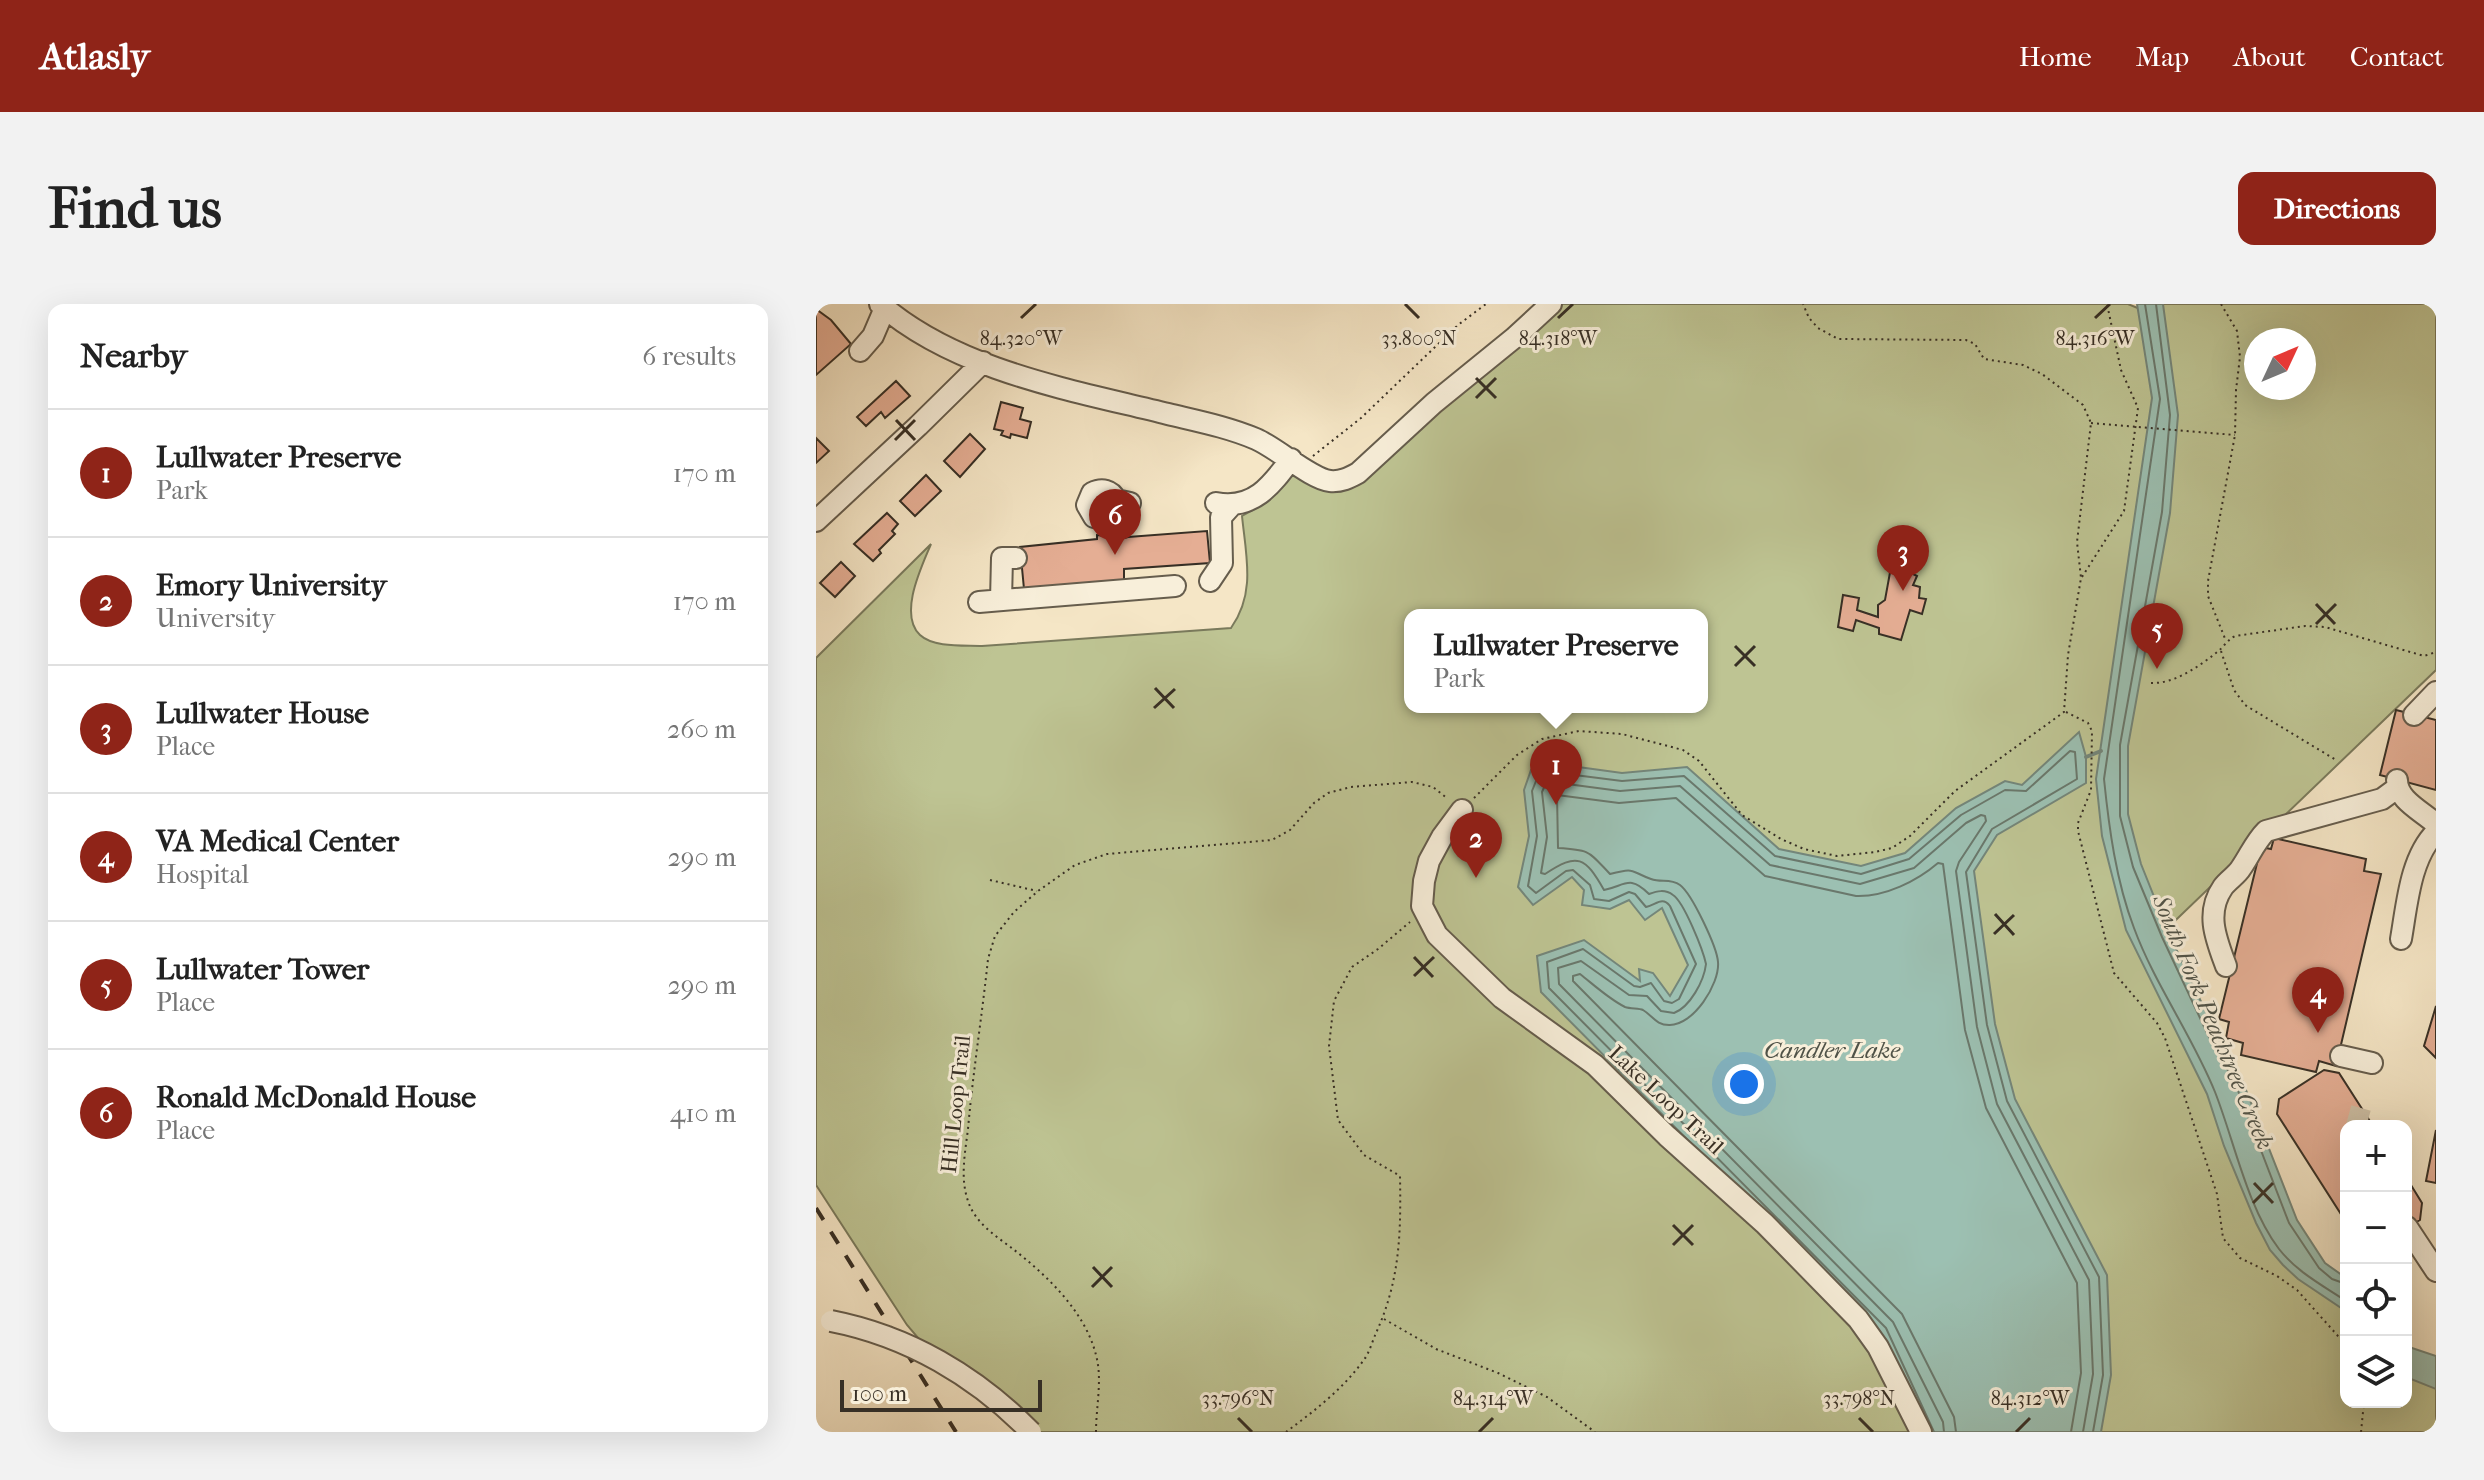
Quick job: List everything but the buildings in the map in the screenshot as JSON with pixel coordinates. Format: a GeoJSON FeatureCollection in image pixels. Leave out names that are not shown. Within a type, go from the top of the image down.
{"type":"FeatureCollection","features":[{"type":"Feature","properties":{"kind":"street"},"geometry":{"type":"LineString","coordinates":[[860,351],[873,336],[882,306],[925,335],[983,362],[1033,379],[1238,433],[1296,462],[1318,478],[1344,480],[1358,473],[1434,403],[1551,304]]}},
{"type":"Feature","properties":{"kind":"street"},"geometry":{"type":"LineString","coordinates":[[816,521],[983,362]]}},
{"type":"Feature","properties":{"kind":"street"},"geometry":{"type":"LineString","coordinates":[[1210,581],[1222,563],[1221,517],[1224,505],[1260,496],[1296,462]]}},
{"type":"Feature","properties":{"kind":"street"},"geometry":{"type":"LineString","coordinates":[[1001,600],[1002,558],[1016,558]]}},
{"type":"Feature","properties":{"kind":"street"},"geometry":{"type":"LineString","coordinates":[[979,602],[1175,586]]}},
{"type":"Feature","properties":{"kind":"street"},"geometry":{"type":"LineString","coordinates":[[2414,715],[2436,692]]}},
{"type":"Feature","properties":{"kind":"street"},"geometry":{"type":"LineString","coordinates":[[2226,966],[2212,925],[2215,904],[2224,885],[2240,871],[2255,843],[2266,831],[2382,799],[2397,784],[2402,797],[2436,824]]}},
{"type":"Feature","properties":{"kind":"street"},"geometry":{"type":"LineString","coordinates":[[1422,906],[1429,861],[1462,810]]}},
{"type":"Feature","properties":{"kind":"street"},"geometry":{"type":"LineString","coordinates":[[2401,939],[2422,850],[2436,832]]}},
{"type":"Feature","properties":{"kind":"street","name":"Lake Loop Trail"},"geometry":{"type":"LineString","coordinates":[[1422,906],[1437,935],[1502,998],[1595,1065],[1667,1136],[1765,1224],[1858,1319],[1878,1347],[1921,1432]]}},
{"type":"Feature","properties":{"kind":"street"},"geometry":{"type":"LineString","coordinates":[[2341,1056],[2372,1063]]}},
{"type":"Feature","properties":{"kind":"street"},"geometry":{"type":"LineString","coordinates":[[2412,1235],[2436,1271]]}},
{"type":"Feature","properties":{"kind":"street"},"geometry":{"type":"LineString","coordinates":[[824,1319],[877,1333],[936,1359],[986,1391],[1031,1432]]}},
{"type":"Feature","properties":{"kind":"path"},"geometry":{"type":"LineString","coordinates":[[1296,462],[1361,418],[1458,325],[1486,304]]}},
{"type":"Feature","properties":{"kind":"path"},"geometry":{"type":"LineString","coordinates":[[1803,304],[1818,328],[1838,339],[1955,338],[1975,344],[1984,359],[2023,365],[2042,374],[2083,405],[2091,423],[2077,542],[2081,578],[2068,655],[2064,712]]}},
{"type":"Feature","properties":{"kind":"path"},"geometry":{"type":"LineString","coordinates":[[2081,578],[2124,511],[2138,408],[2121,370],[2107,304]]}},
{"type":"Feature","properties":{"kind":"path"},"geometry":{"type":"LineString","coordinates":[[2221,304],[2237,331],[2240,357],[2235,435],[2208,581],[2208,596],[2226,641]]}},
{"type":"Feature","properties":{"kind":"path"},"geometry":{"type":"LineString","coordinates":[[2091,423],[2235,435]]}},
{"type":"Feature","properties":{"kind":"path"},"geometry":{"type":"LineString","coordinates":[[2151,683],[2163,684],[2193,669],[2221,650],[2226,641],[2249,634],[2305,626],[2325,627],[2424,656],[2436,652]]}},
{"type":"Feature","properties":{"kind":"path"},"geometry":{"type":"LineString","coordinates":[[2221,650],[2234,690],[2245,705],[2336,760]]}},
{"type":"Feature","properties":{"kind":"path"},"geometry":{"type":"LineString","coordinates":[[1462,810],[1517,755],[1542,739],[1579,731],[1622,734],[1683,750],[1699,761],[1742,815],[1781,839],[1804,849],[1837,856],[1875,852],[1892,848],[1910,836],[1955,791],[2064,712]]}},
{"type":"Feature","properties":{"kind":"path"},"geometry":{"type":"LineString","coordinates":[[2064,712],[2088,723],[2092,731],[2091,790],[2078,823],[2078,831],[2114,973],[2157,1023],[2165,1038],[2217,1194],[2223,1238],[2240,1258],[2277,1276],[2297,1290],[2340,1338]]}},
{"type":"Feature","properties":{"kind":"path","name":"Hill Loop Trail"},"geometry":{"type":"LineString","coordinates":[[1096,1432],[1098,1366],[1088,1334],[1069,1304],[1043,1275],[977,1219],[968,1204],[963,1176],[988,959],[995,936],[1014,912],[1075,865],[1107,854],[1272,840],[1290,830],[1314,803],[1328,793],[1351,787],[1412,782],[1433,787],[1462,810]]}},
{"type":"Feature","properties":{"kind":"path"},"geometry":{"type":"LineString","coordinates":[[990,880],[1038,891]]}},
{"type":"Feature","properties":{"kind":"path"},"geometry":{"type":"LineString","coordinates":[[1286,1432],[1316,1410],[1364,1361],[1383,1318],[1397,1273],[1401,1231],[1400,1176],[1364,1155],[1338,1120],[1329,1046],[1334,1001],[1352,967],[1406,928],[1422,906]]}},
{"type":"Feature","properties":{"kind":"path"},"geometry":{"type":"LineString","coordinates":[[1383,1318],[1436,1349],[1498,1373],[1547,1397],[1595,1432]]}},
{"type":"Feature","properties":{"kind":"path"},"geometry":{"type":"LineString","coordinates":[[2361,1432],[2363,1408]]}},
{"type":"Feature","properties":{"kind":"green space"},"geometry":{"type":"Polygon","coordinates":[[[1551,304],[2128,304],[2152,314],[2151,304],[2436,304],[2436,670],[2154,941],[2257,1172],[2340,1288],[2340,1408],[2412,1408],[2412,1363],[2436,1371],[2436,1432],[1031,1432],[936,1359],[907,1325],[816,1185],[816,658],[931,544],[914,590],[911,615],[920,635],[933,642],[982,646],[1231,628],[1239,615],[1247,588],[1242,516],[1267,502],[1301,466],[1344,480],[1551,304]]]}},
{"type":"Feature","properties":{"kind":"water"},"geometry":{"type":"Polygon","coordinates":[[[2137,304],[2163,304],[2178,415],[2170,513],[2128,746],[2128,814],[2141,864],[2169,934],[2242,1080],[2297,1220],[2325,1263],[2340,1274],[2340,1307],[2283,1265],[2270,1250],[2256,1223],[2224,1146],[2207,1094],[2126,930],[2102,836],[2096,779],[2152,398],[2137,304]]]}},
{"type":"Feature","properties":{"kind":"water","name":"Candler Lake"},"geometry":{"type":"Polygon","coordinates":[[[2079,732],[2086,757],[2086,783],[1997,835],[1974,871],[1995,1024],[2015,1099],[2107,1275],[2111,1375],[2101,1432],[1929,1432],[1880,1334],[1541,992],[1537,956],[1584,940],[1640,981],[1639,969],[1653,973],[1670,996],[1688,965],[1662,908],[1645,920],[1629,900],[1610,909],[1582,905],[1584,890],[1572,877],[1533,905],[1518,887],[1529,836],[1524,790],[1531,770],[1549,763],[1622,773],[1687,767],[1779,849],[1861,866],[1905,853],[1956,808],[2005,781],[2022,785],[2079,732]]]}},
{"type":"Feature","properties":{"kind":"water"},"geometry":{"type":"Polygon","coordinates":[[[2412,1348],[2436,1356],[2436,1389],[2412,1379],[2412,1348]]]}},
{"type":"Feature","properties":{"kind":"waterway"},"geometry":{"type":"LineString","coordinates":[[2086,757],[2101,751]]}},
{"type":"Feature","properties":{"kind":"tunnel"},"geometry":{"type":"LineString","coordinates":[[2358,1120],[2361,1108]]}},
{"type":"Feature","properties":{"kind":"railway"},"geometry":{"type":"LineString","coordinates":[[816,1208],[956,1432]]}},
{"type":"Feature","properties":{"kind":"place","name":"Ronald McDonald House"},"geometry":{"type":"Point","coordinates":[1115,555]}},
{"type":"Feature","properties":{"kind":"place","name":"Lullwater House"},"geometry":{"type":"Point","coordinates":[1903,591]}},
{"type":"Feature","properties":{"kind":"place","name":"Lullwater Tower"},"geometry":{"type":"Point","coordinates":[2157,669]}},
{"type":"Feature","properties":{"kind":"place","name":"Lullwater Preserve"},"geometry":{"type":"Point","coordinates":[1556,805]}},
{"type":"Feature","properties":{"kind":"place","name":"Emory University"},"geometry":{"type":"Point","coordinates":[1476,878]}},
{"type":"Feature","properties":{"kind":"place","name":"VA Medical Center"},"geometry":{"type":"Point","coordinates":[2318,1033]}},
{"type":"Feature","properties":{"kind":"water label","name":"South Fork Peachtree Creek"},"geometry":{"type":"Point","coordinates":[2213,1022]}}]}
